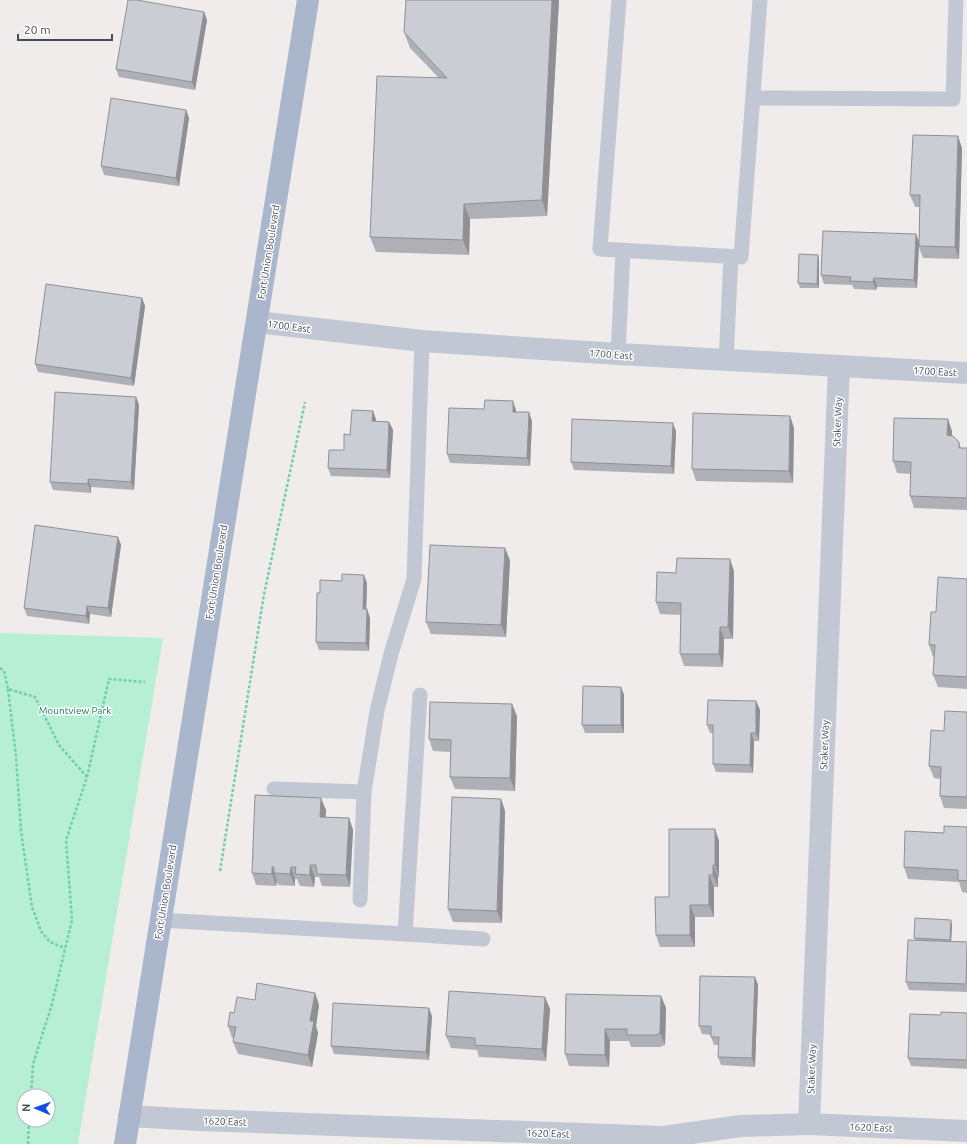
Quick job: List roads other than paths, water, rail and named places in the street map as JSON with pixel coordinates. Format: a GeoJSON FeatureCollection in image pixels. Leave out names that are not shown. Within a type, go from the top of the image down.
{"type":"FeatureCollection","features":[{"type":"Feature","properties":{"kind":"main road","name":"Fort Union Boulevard"},"geometry":{"type":"LineString","coordinates":[[125,1144],[308,0]]}},
{"type":"Feature","properties":{"kind":"street","name":"1700 East"},"geometry":{"type":"LineString","coordinates":[[257,322],[422,341],[618,354],[967,373]]}},
{"type":"Feature","properties":{"kind":"street","name":"Staker Way"},"geometry":{"type":"LineString","coordinates":[[809,1124],[839,366]]}},
{"type":"Feature","properties":{"kind":"street","name":"1620 East"},"geometry":{"type":"LineString","coordinates":[[129,1116],[199,1120],[663,1137],[741,1126],[809,1124],[967,1131]]}},
{"type":"Feature","properties":{"kind":"lane"},"geometry":{"type":"LineString","coordinates":[[619,0],[600,249],[741,257],[760,0]]}},
{"type":"Feature","properties":{"kind":"lane"},"geometry":{"type":"LineString","coordinates":[[753,98],[953,99],[956,0]]}},
{"type":"Feature","properties":{"kind":"lane"},"geometry":{"type":"LineString","coordinates":[[618,354],[623,251]]}},
{"type":"Feature","properties":{"kind":"lane"},"geometry":{"type":"LineString","coordinates":[[726,360],[731,256]]}},
{"type":"Feature","properties":{"kind":"lane"},"geometry":{"type":"LineString","coordinates":[[360,900],[364,792],[377,711],[414,579],[422,341]]}},
{"type":"Feature","properties":{"kind":"lane"},"geometry":{"type":"LineString","coordinates":[[405,934],[420,695]]}},
{"type":"Feature","properties":{"kind":"lane"},"geometry":{"type":"LineString","coordinates":[[274,789],[364,792]]}},
{"type":"Feature","properties":{"kind":"lane"},"geometry":{"type":"LineString","coordinates":[[160,920],[483,938]]}},
{"type":"Feature","properties":{"kind":"park label","name":"Mountview Park"},"geometry":{"type":"Point","coordinates":[75,710]}}]}
